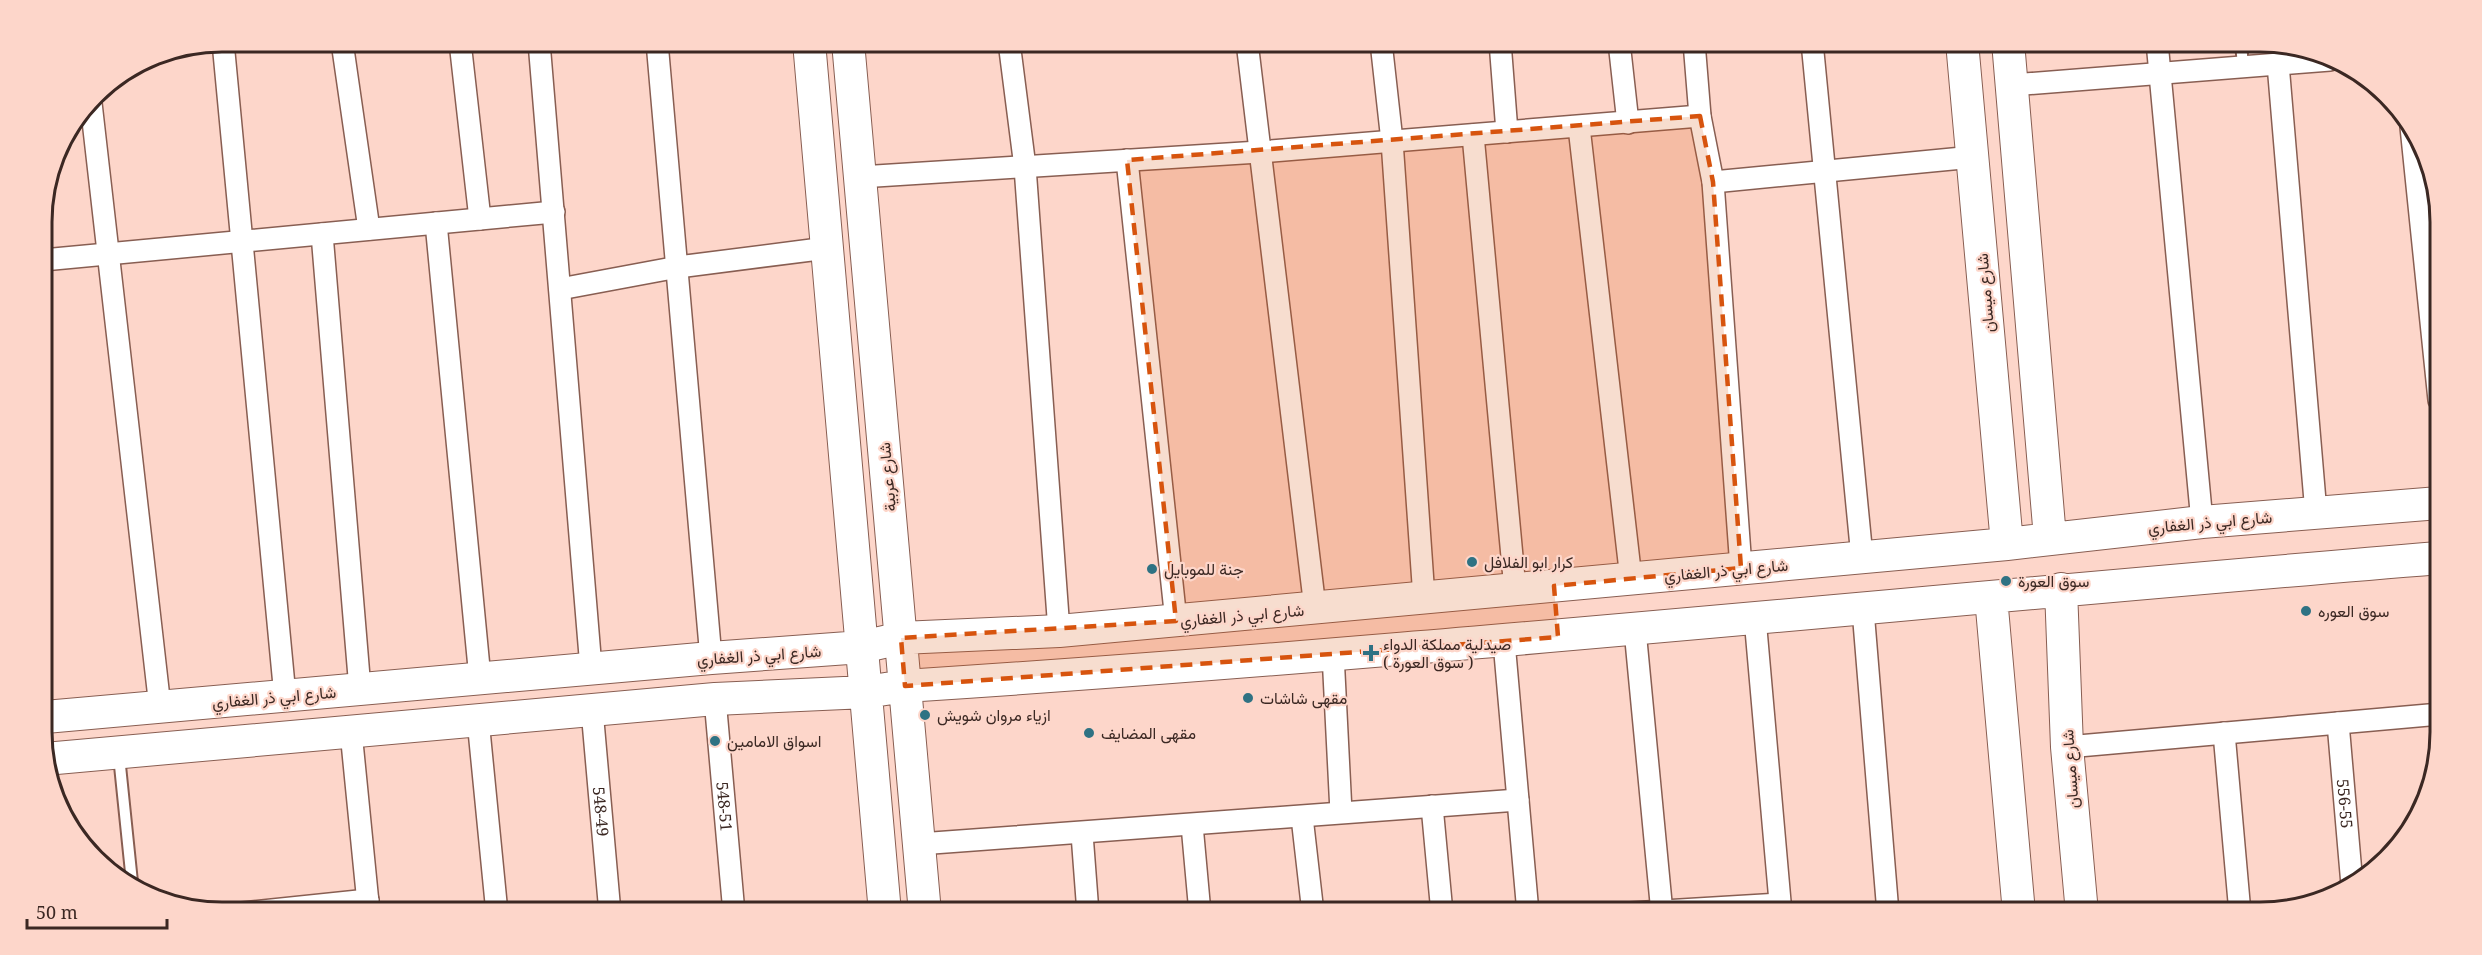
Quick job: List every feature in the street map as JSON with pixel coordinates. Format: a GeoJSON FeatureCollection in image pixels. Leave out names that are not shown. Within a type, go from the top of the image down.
{"type":"FeatureCollection","features":[{"type":"Feature","properties":{"kind":"main road","name":"شارع ميسان"},"geometry":{"type":"LineString","coordinates":[[1963,52],[2007,544]]}},
{"type":"Feature","properties":{"kind":"main road"},"geometry":{"type":"LineString","coordinates":[[2009,52],[2050,538]]}},
{"type":"Feature","properties":{"kind":"main road"},"geometry":{"type":"LineString","coordinates":[[810,53],[884,902]]}},
{"type":"Feature","properties":{"kind":"main road","name":"شارع عربية"},"geometry":{"type":"LineString","coordinates":[[849,53],[924,902]]}},
{"type":"Feature","properties":{"kind":"main road","name":"شارع ابي ذر الغفاري"},"geometry":{"type":"LineString","coordinates":[[52,716],[591,668],[862,647],[901,638],[1059,631],[1176,621],[2007,544],[2202,522],[2430,504]]}},
{"type":"Feature","properties":{"kind":"main road"},"geometry":{"type":"LineString","coordinates":[[55,758],[716,699],[866,692],[905,686],[1504,642],[1863,610],[2061,589],[2430,559]]}},
{"type":"Feature","properties":{"kind":"main road"},"geometry":{"type":"LineString","coordinates":[[1554,586],[1558,637]]}},
{"type":"Feature","properties":{"kind":"main road","name":"شارع ميسان"},"geometry":{"type":"LineString","coordinates":[[2061,589],[2067,747],[2081,902]]}},
{"type":"Feature","properties":{"kind":"main road"},"geometry":{"type":"LineString","coordinates":[[1991,597],[2018,902]]}},
{"type":"Feature","properties":{"kind":"main road"},"geometry":{"type":"LineString","coordinates":[[285,696],[290,737]]}},
{"type":"Feature","properties":{"kind":"street"},"geometry":{"type":"LineString","coordinates":[[1248,52],[1315,608]]}},
{"type":"Feature","properties":{"kind":"street"},"geometry":{"type":"LineString","coordinates":[[1382,52],[1392,141],[1425,598]]}},
{"type":"Feature","properties":{"kind":"street"},"geometry":{"type":"LineString","coordinates":[[1501,52],[1507,132]]}},
{"type":"Feature","properties":{"kind":"street"},"geometry":{"type":"LineString","coordinates":[[1620,52],[1628,123]]}},
{"type":"Feature","properties":{"kind":"street"},"geometry":{"type":"LineString","coordinates":[[1695,52],[1700,116],[1713,182],[1740,568]]}},
{"type":"Feature","properties":{"kind":"street"},"geometry":{"type":"LineString","coordinates":[[1813,52],[1862,557]]}},
{"type":"Feature","properties":{"kind":"street"},"geometry":{"type":"LineString","coordinates":[[2158,52],[2202,522]]}},
{"type":"Feature","properties":{"kind":"street"},"geometry":{"type":"LineString","coordinates":[[224,53],[285,696]]}},
{"type":"Feature","properties":{"kind":"street"},"geometry":{"type":"LineString","coordinates":[[344,53],[369,229]]}},
{"type":"Feature","properties":{"kind":"street"},"geometry":{"type":"LineString","coordinates":[[461,53],[480,219]]}},
{"type":"Feature","properties":{"kind":"street"},"geometry":{"type":"LineString","coordinates":[[540,53],[591,668]]}},
{"type":"Feature","properties":{"kind":"street"},"geometry":{"type":"LineString","coordinates":[[658,53],[711,658]]}},
{"type":"Feature","properties":{"kind":"street"},"geometry":{"type":"LineString","coordinates":[[1009,53],[1025,167],[1059,631]]}},
{"type":"Feature","properties":{"kind":"street"},"geometry":{"type":"LineString","coordinates":[[2012,85],[2312,61]]}},
{"type":"Feature","properties":{"kind":"street"},"geometry":{"type":"LineString","coordinates":[[2278,64],[2316,513]]}},
{"type":"Feature","properties":{"kind":"street"},"geometry":{"type":"LineString","coordinates":[[92,114],[106,254],[160,707]]}},
{"type":"Feature","properties":{"kind":"street"},"geometry":{"type":"LineString","coordinates":[[860,177],[1259,152],[1700,116]]}},
{"type":"Feature","properties":{"kind":"street"},"geometry":{"type":"LineString","coordinates":[[1579,127],[1631,579]]}},
{"type":"Feature","properties":{"kind":"street"},"geometry":{"type":"LineString","coordinates":[[1473,135],[1515,590]]}},
{"type":"Feature","properties":{"kind":"street"},"geometry":{"type":"LineString","coordinates":[[2413,150],[2430,312]]}},
{"type":"Feature","properties":{"kind":"street"},"geometry":{"type":"LineString","coordinates":[[1713,182],[1973,157]]}},
{"type":"Feature","properties":{"kind":"street"},"geometry":{"type":"LineString","coordinates":[[1127,160],[1176,621]]}},
{"type":"Feature","properties":{"kind":"street"},"geometry":{"type":"LineString","coordinates":[[53,259],[554,212]]}},
{"type":"Feature","properties":{"kind":"street"},"geometry":{"type":"LineString","coordinates":[[436,223],[480,678]]}},
{"type":"Feature","properties":{"kind":"street"},"geometry":{"type":"LineString","coordinates":[[322,234],[360,689]]}},
{"type":"Feature","properties":{"kind":"street"},"geometry":{"type":"LineString","coordinates":[[560,289],[678,267],[827,248]]}},
{"type":"Feature","properties":{"kind":"street"},"geometry":{"type":"LineString","coordinates":[[1863,610],[1887,902]]}},
{"type":"Feature","properties":{"kind":"street"},"geometry":{"type":"LineString","coordinates":[[1755,618],[1779,902]]}},
{"type":"Feature","properties":{"kind":"street"},"geometry":{"type":"LineString","coordinates":[[1635,630],[1661,902]]}},
{"type":"Feature","properties":{"kind":"street"},"geometry":{"type":"LineString","coordinates":[[1504,642],[1527,902]]}},
{"type":"Feature","properties":{"kind":"street"},"geometry":{"type":"LineString","coordinates":[[1333,654],[1341,812]]}},
{"type":"Feature","properties":{"kind":"street","name":"548-51"},"geometry":{"type":"LineString","coordinates":[[716,699],[733,902]]}},
{"type":"Feature","properties":{"kind":"street","name":"548-49"},"geometry":{"type":"LineString","coordinates":[[592,710],[609,902]]}},
{"type":"Feature","properties":{"kind":"street"},"geometry":{"type":"LineString","coordinates":[[2067,747],[2430,715]]}},
{"type":"Feature","properties":{"kind":"street"},"geometry":{"type":"LineString","coordinates":[[478,720],[496,902]]}},
{"type":"Feature","properties":{"kind":"street","name":"556-55"},"geometry":{"type":"LineString","coordinates":[[2338,723],[2351,876]]}},
{"type":"Feature","properties":{"kind":"street"},"geometry":{"type":"LineString","coordinates":[[351,732],[368,902]]}},
{"type":"Feature","properties":{"kind":"street"},"geometry":{"type":"LineString","coordinates":[[2224,733],[2239,902]]}},
{"type":"Feature","properties":{"kind":"street"},"geometry":{"type":"LineString","coordinates":[[919,844],[1082,834],[1518,800]]}},
{"type":"Feature","properties":{"kind":"street"},"geometry":{"type":"LineString","coordinates":[[1432,806],[1442,902]]}},
{"type":"Feature","properties":{"kind":"street"},"geometry":{"type":"LineString","coordinates":[[1302,817],[1312,902]]}},
{"type":"Feature","properties":{"kind":"street"},"geometry":{"type":"LineString","coordinates":[[1192,825],[1199,902]]}},
{"type":"Feature","properties":{"kind":"street"},"geometry":{"type":"LineString","coordinates":[[1082,834],[1087,902]]}},
{"type":"Feature","properties":{"kind":"lane"},"geometry":{"type":"LineString","coordinates":[[2242,52],[2243,67]]}},
{"type":"Feature","properties":{"kind":"lane"},"geometry":{"type":"LineString","coordinates":[[118,753],[131,876]]}},
{"type":"Feature","properties":{"kind":"highlighted area"},"geometry":{"type":"Polygon","coordinates":[[[1700,116],[1713,182],[1741,568],[1554,586],[1558,637],[905,686],[901,638],[1176,621],[1127,160],[1700,116]]]}},
{"type":"Feature","properties":{"kind":"place","name":"كرار ابو الفلافل"},"geometry":{"type":"Point","coordinates":[1472,562]}},
{"type":"Feature","properties":{"kind":"place","name":"جنة للموبايل"},"geometry":{"type":"Point","coordinates":[1152,569]}},
{"type":"Feature","properties":{"kind":"place","name":"سوق العورة"},"geometry":{"type":"Point","coordinates":[2006,581]}},
{"type":"Feature","properties":{"kind":"place","name":"سوق العوره"},"geometry":{"type":"Point","coordinates":[2306,611]}},
{"type":"Feature","properties":{"kind":"place","name":"صيدلية مملكة الدواء ( سوق العورة )"},"geometry":{"type":"Point","coordinates":[1371,653]}},
{"type":"Feature","properties":{"kind":"place","name":"مقهى شاشات"},"geometry":{"type":"Point","coordinates":[1248,698]}},
{"type":"Feature","properties":{"kind":"place","name":"ازياء مروان شويش"},"geometry":{"type":"Point","coordinates":[925,715]}},
{"type":"Feature","properties":{"kind":"place","name":"مقهى المضايف"},"geometry":{"type":"Point","coordinates":[1089,733]}},
{"type":"Feature","properties":{"kind":"place","name":"اسواق الامامين"},"geometry":{"type":"Point","coordinates":[715,741]}}]}
